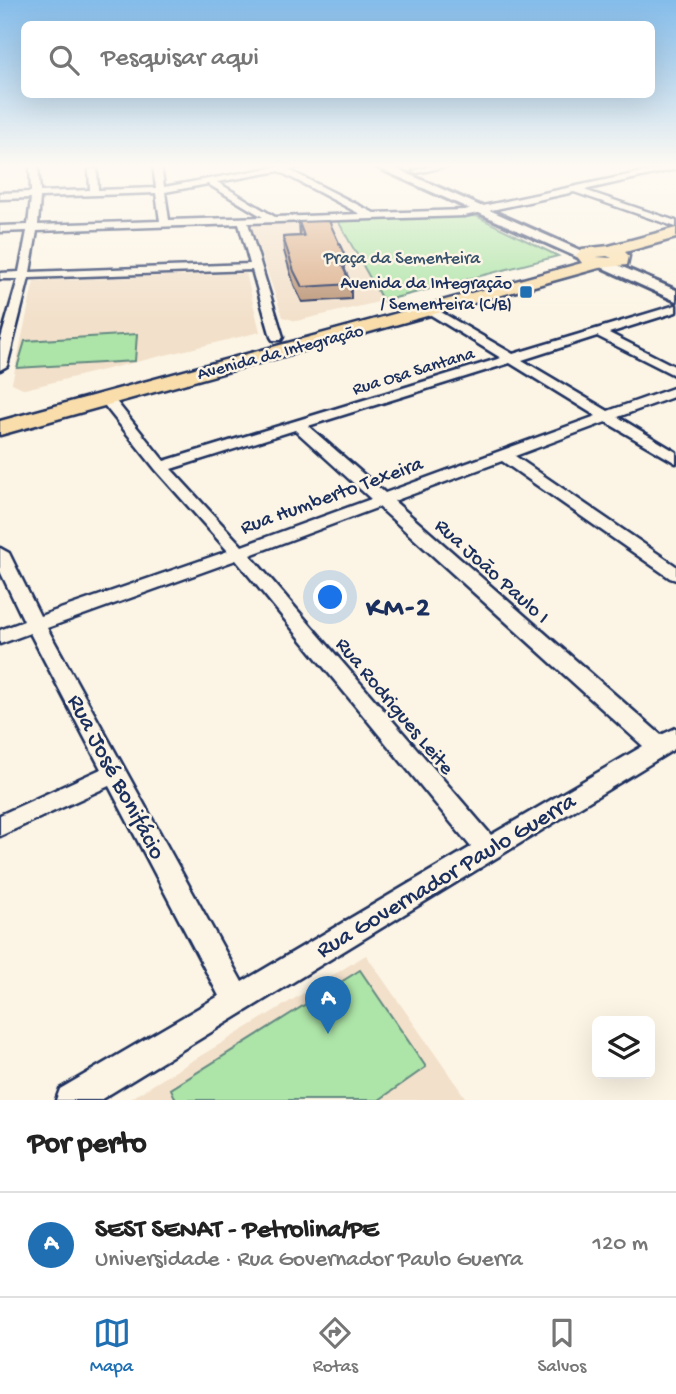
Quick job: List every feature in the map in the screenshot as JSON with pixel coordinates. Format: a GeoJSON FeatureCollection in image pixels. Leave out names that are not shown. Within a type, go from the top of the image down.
{"type":"FeatureCollection","features":[{"type":"Feature","properties":{"kind":"main road"},"geometry":{"type":"LineString","coordinates":[[496,216],[676,285]]}},
{"type":"Feature","properties":{"kind":"main road"},"geometry":{"type":"LineString","coordinates":[[520,216],[676,296]]}},
{"type":"Feature","properties":{"kind":"main road","name":"Avenida da Integração"},"geometry":{"type":"LineString","coordinates":[[0,428],[430,310],[676,233]]}},
{"type":"Feature","properties":{"kind":"main road","name":"Avenida da Integração"},"geometry":{"type":"LineString","coordinates":[[0,410],[277,337],[603,258],[676,243]]}},
{"type":"Feature","properties":{"kind":"street"},"geometry":{"type":"LineString","coordinates":[[0,366],[5,327],[22,276],[35,216]]}},
{"type":"Feature","properties":{"kind":"street"},"geometry":{"type":"LineString","coordinates":[[164,216],[165,223]]}},
{"type":"Feature","properties":{"kind":"street"},"geometry":{"type":"LineString","coordinates":[[268,216],[274,220]]}},
{"type":"Feature","properties":{"kind":"street"},"geometry":{"type":"LineString","coordinates":[[0,229],[393,216]]}},
{"type":"Feature","properties":{"kind":"street"},"geometry":{"type":"LineString","coordinates":[[654,216],[676,224]]}},
{"type":"Feature","properties":{"kind":"street"},"geometry":{"type":"LineString","coordinates":[[243,221],[277,337]]}},
{"type":"Feature","properties":{"kind":"street"},"geometry":{"type":"LineString","coordinates":[[0,276],[258,267]]}},
{"type":"Feature","properties":{"kind":"street","name":"Rua Osa Santana"},"geometry":{"type":"LineString","coordinates":[[161,467],[676,308]]}},
{"type":"Feature","properties":{"kind":"street"},"geometry":{"type":"LineString","coordinates":[[430,310],[676,458]]}},
{"type":"Feature","properties":{"kind":"street"},"geometry":{"type":"LineString","coordinates":[[598,332],[676,372]]}},
{"type":"Feature","properties":{"kind":"street","name":"Rua Humberto Texeira"},"geometry":{"type":"LineString","coordinates":[[0,637],[239,553],[676,391]]}},
{"type":"Feature","properties":{"kind":"street","name":"Rua Rodrigues Leite"},"geometry":{"type":"LineString","coordinates":[[106,398],[161,467],[239,553],[488,849]]}},
{"type":"Feature","properties":{"kind":"street","name":"Rua João Paulo I"},"geometry":{"type":"LineString","coordinates":[[298,425],[381,500],[667,742]]}},
{"type":"Feature","properties":{"kind":"street"},"geometry":{"type":"LineString","coordinates":[[502,454],[676,574]]}},
{"type":"Feature","properties":{"kind":"street","name":"Rua José Bonifácio"},"geometry":{"type":"LineString","coordinates":[[0,553],[35,624],[236,1000]]}},
{"type":"Feature","properties":{"kind":"street","name":"Rua Governador Paulo Guerra"},"geometry":{"type":"LineString","coordinates":[[71,1100],[667,742]]}},
{"type":"Feature","properties":{"kind":"street"},"geometry":{"type":"LineString","coordinates":[[0,826],[116,772]]}},
{"type":"Feature","properties":{"kind":"shaded area"},"geometry":{"type":"Polygon","coordinates":[[[338,221],[383,301],[296,321],[283,317],[250,223],[338,221]]]}},
{"type":"Feature","properties":{"kind":"shaded area"},"geometry":{"type":"Polygon","coordinates":[[[246,273],[260,332],[25,389],[12,383],[34,281],[246,273]]]}},
{"type":"Feature","properties":{"kind":"shaded area"},"geometry":{"type":"Polygon","coordinates":[[[366,955],[467,1100],[128,1100],[366,955]]]}},
{"type":"Feature","properties":{"kind":"green space","name":"Praça da Sementeira"},"geometry":{"type":"Polygon","coordinates":[[[477,216],[558,256],[383,301],[338,221],[477,216]]]}},
{"type":"Feature","properties":{"kind":"green space"},"geometry":{"type":"Polygon","coordinates":[[[137,334],[135,361],[17,368],[25,341],[137,334]]]}},
{"type":"Feature","properties":{"kind":"green space"},"geometry":{"type":"Polygon","coordinates":[[[360,970],[426,1067],[379,1100],[176,1100],[171,1089],[360,970]]]}},
{"type":"Feature","properties":{"kind":"building"},"geometry":{"type":"Polygon","coordinates":[[[329,221],[345,256],[338,257],[351,284],[302,287],[283,237],[304,236],[299,222],[329,221]]]}},
{"type":"Feature","properties":{"kind":"place","name":"Avenida da Integração / Sementeira (C/B)"},"geometry":{"type":"Point","coordinates":[526,292]}},
{"type":"Feature","properties":{"kind":"place","name":"SEST SENAT - Petrolina/PE"},"geometry":{"type":"Point","coordinates":[328,1034]}},
{"type":"Feature","properties":{"kind":"district","name":"KM-2"},"geometry":{"type":"Point","coordinates":[399,605]}}]}
